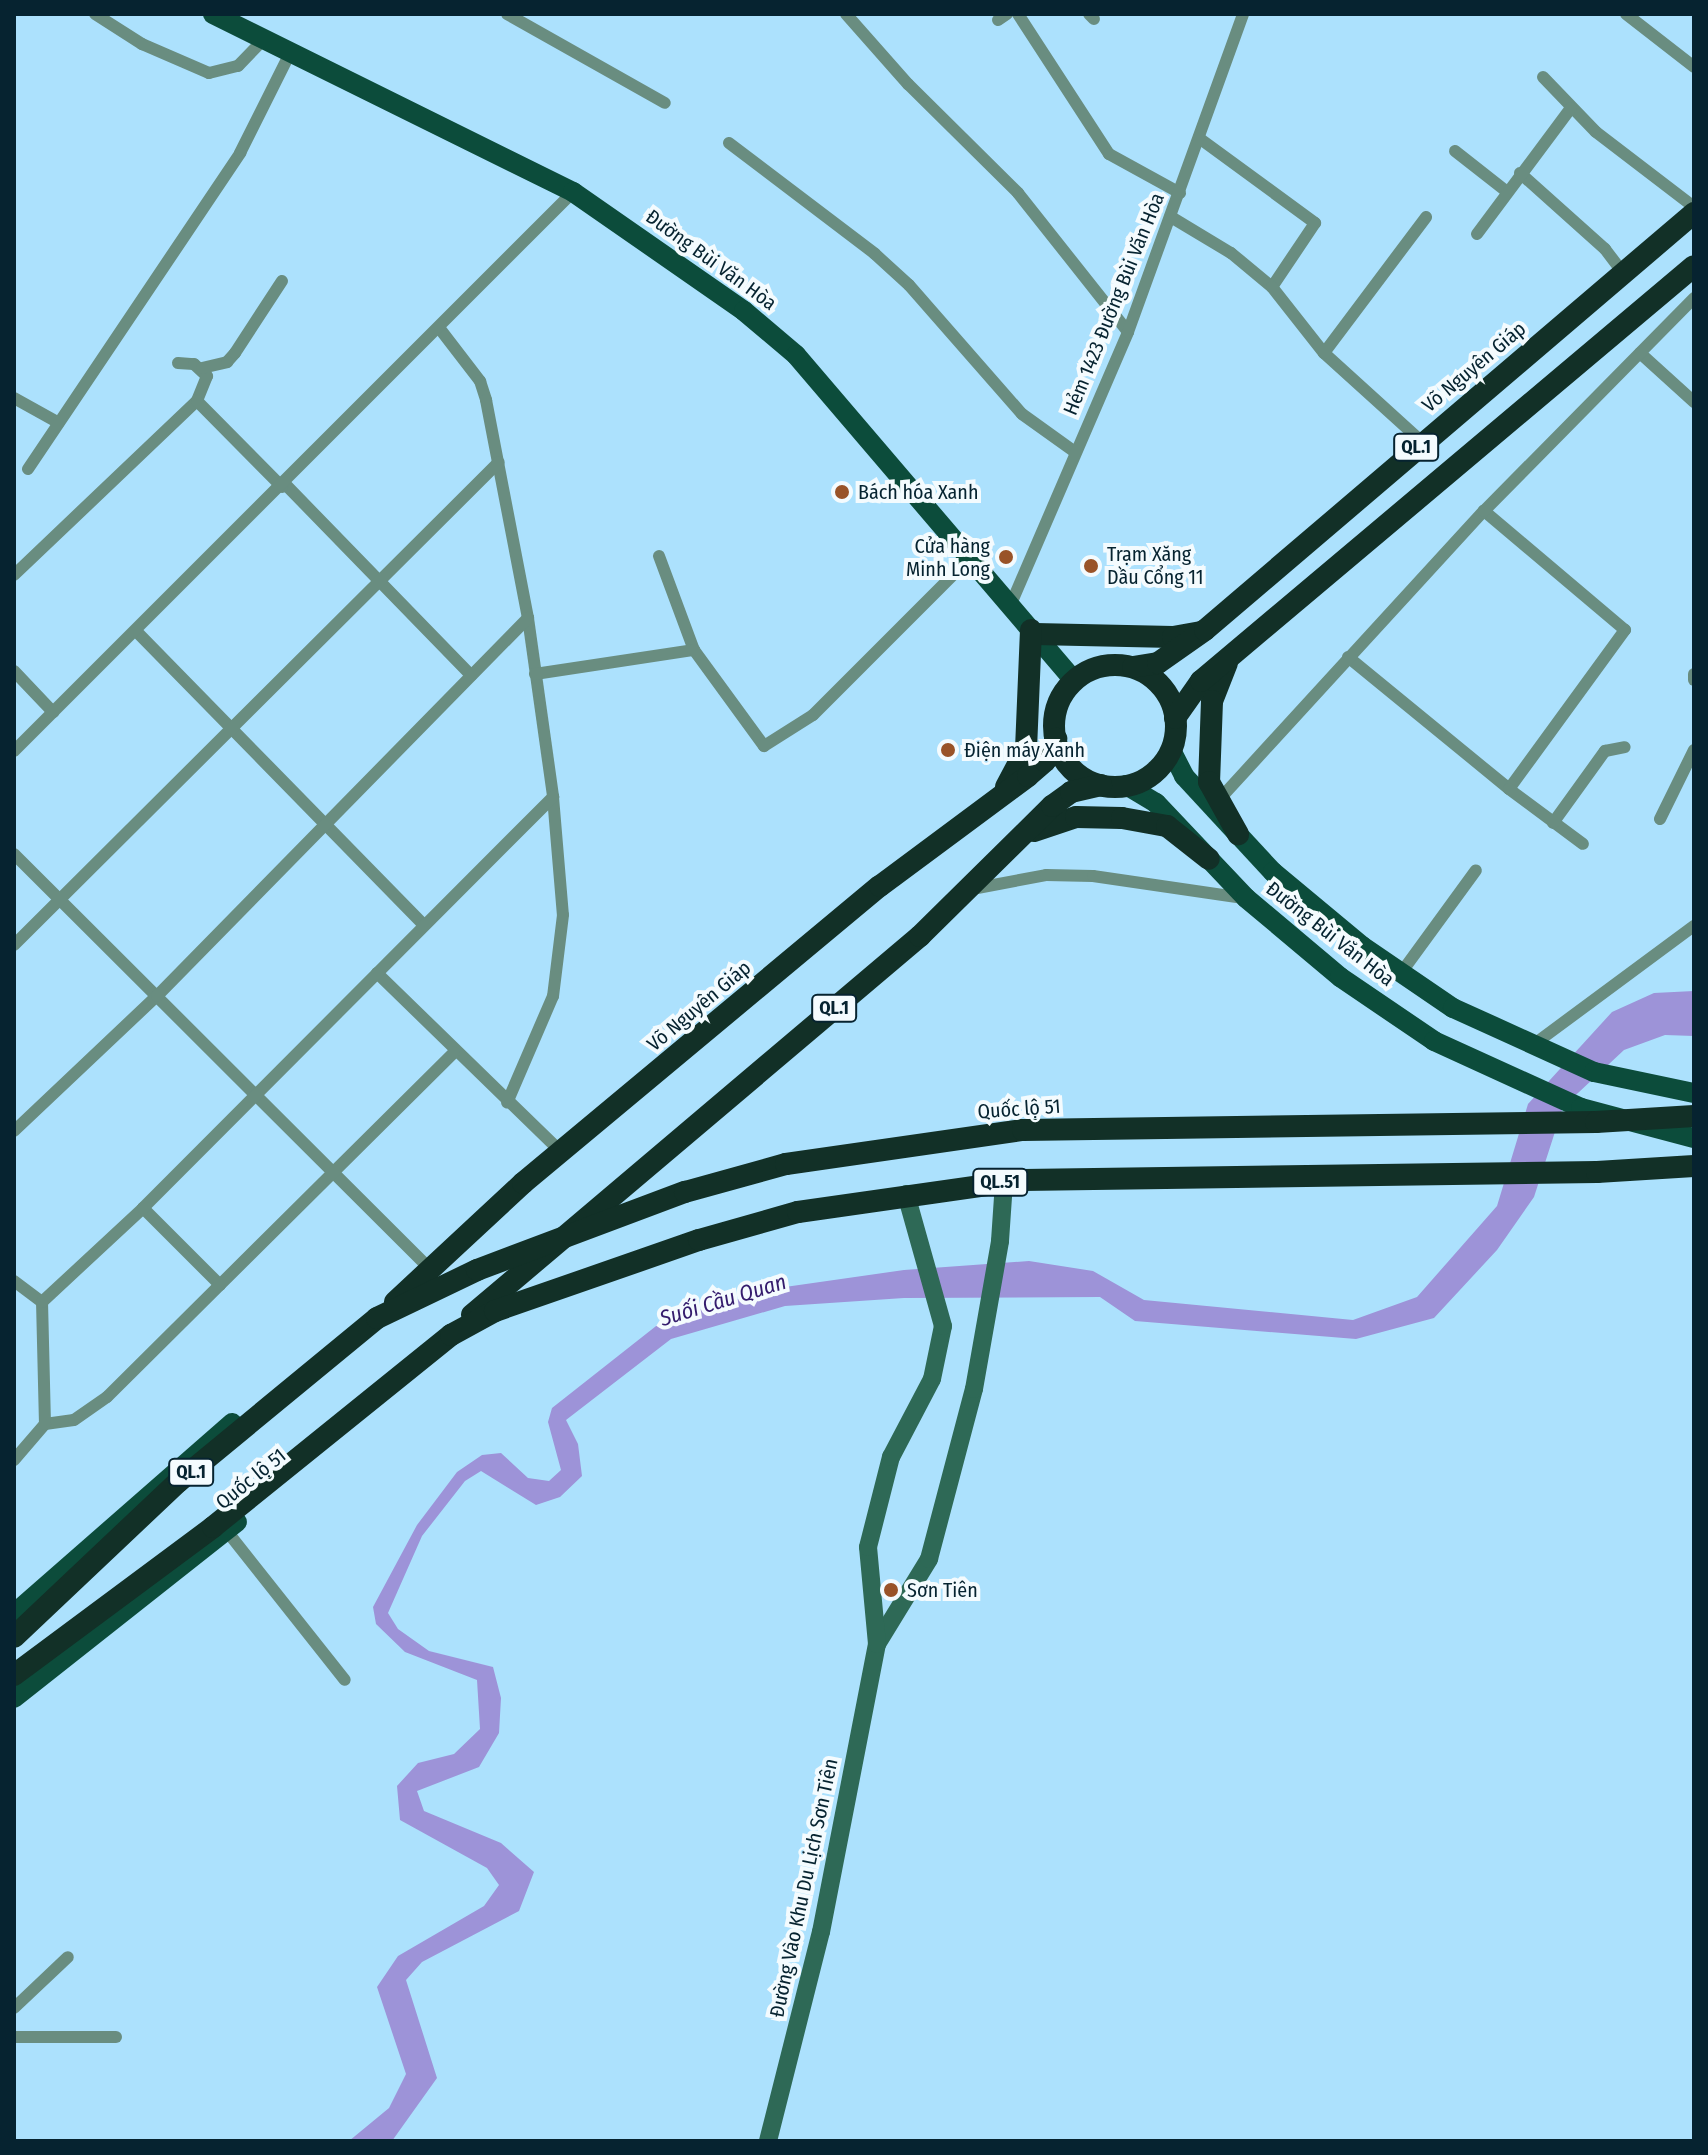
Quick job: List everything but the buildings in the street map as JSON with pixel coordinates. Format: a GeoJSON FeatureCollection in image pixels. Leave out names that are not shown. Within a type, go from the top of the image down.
{"type":"FeatureCollection","features":[{"type":"Feature","properties":{"kind":"highway","name":"Võ Nguyên Giáp"},"geometry":{"type":"LineString","coordinates":[[1133,667],[1158,663],[1205,630],[1694,210]]}},
{"type":"Feature","properties":{"kind":"highway","name":"QL.1"},"geometry":{"type":"LineString","coordinates":[[1171,750],[1175,718],[1201,681],[1694,266]]}},
{"type":"Feature","properties":{"kind":"highway"},"geometry":{"type":"LineString","coordinates":[[999,796],[1026,749],[1033,632],[1173,637],[1205,630]]}},
{"type":"Feature","properties":{"kind":"highway"},"geometry":{"type":"LineString","coordinates":[[1231,656],[1212,701],[1209,782],[1217,802],[1238,834]]}},
{"type":"Feature","properties":{"kind":"highway","name":"QL.1"},"geometry":{"type":"LineString","coordinates":[[1056,739],[1055,714],[1074,680],[1092,669],[1133,667]]}},
{"type":"Feature","properties":{"kind":"highway"},"geometry":{"type":"LineString","coordinates":[[1133,667],[1165,691],[1175,718]]}},
{"type":"Feature","properties":{"kind":"highway","name":"Võ Nguyên Giáp"},"geometry":{"type":"LineString","coordinates":[[377,1318],[561,1152],[880,886],[1045,761],[1056,739]]}},
{"type":"Feature","properties":{"kind":"highway"},"geometry":{"type":"LineString","coordinates":[[1056,739],[1071,769],[1101,785]]}},
{"type":"Feature","properties":{"kind":"highway"},"geometry":{"type":"LineString","coordinates":[[1126,785],[1144,779],[1171,750]]}},
{"type":"Feature","properties":{"kind":"highway","name":"QL.1"},"geometry":{"type":"LineString","coordinates":[[432,1361],[451,1335],[555,1241],[920,936],[1071,792],[1101,785],[1126,785]]}},
{"type":"Feature","properties":{"kind":"highway"},"geometry":{"type":"LineString","coordinates":[[1007,851],[1047,824],[1099,816],[1167,826],[1209,859]]}},
{"type":"Feature","properties":{"kind":"highway","name":"Quốc lộ 51"},"geometry":{"type":"LineString","coordinates":[[14,1637],[178,1482],[377,1318],[492,1265],[685,1192],[786,1164],[899,1144],[1023,1130],[1494,1123],[1589,1115],[1628,1120],[1694,1116]]}},
{"type":"Feature","properties":{"kind":"highway","name":"Quốc lộ 51"},"geometry":{"type":"LineString","coordinates":[[14,1675],[213,1527],[451,1335],[522,1302],[798,1212],[1004,1182],[1597,1172],[1694,1166]]}},
{"type":"Feature","properties":{"kind":"highway"},"geometry":{"type":"LineString","coordinates":[[467,1234],[507,1284]]}},
{"type":"Feature","properties":{"kind":"main road","name":"Đường Bùi Văn Hòa"},"geometry":{"type":"LineString","coordinates":[[213,14],[573,192],[744,311],[796,355],[1074,680]]}},
{"type":"Feature","properties":{"kind":"main road","name":"Đường Bùi Văn Hòa"},"geometry":{"type":"LineString","coordinates":[[1171,750],[1184,776],[1273,872],[1401,973],[1453,1008],[1594,1072],[1694,1093]]}},
{"type":"Feature","properties":{"kind":"main road","name":"Đường Bùi Văn Hòa"},"geometry":{"type":"LineString","coordinates":[[1126,785],[1156,803],[1246,898],[1340,977],[1434,1041],[1589,1115]]}},
{"type":"Feature","properties":{"kind":"main road"},"geometry":{"type":"LineString","coordinates":[[1628,1120],[1694,1138]]}},
{"type":"Feature","properties":{"kind":"main road","name":"Quốc lộ 51"},"geometry":{"type":"LineString","coordinates":[[14,1698],[432,1361],[522,1302]]}},
{"type":"Feature","properties":{"kind":"main road","name":"Quốc lộ 51"},"geometry":{"type":"LineString","coordinates":[[14,1614],[170,1474],[327,1346],[377,1318]]}},
{"type":"Feature","properties":{"kind":"street"},"geometry":{"type":"LineString","coordinates":[[95,14],[142,44],[209,73],[238,66],[263,40]]}},
{"type":"Feature","properties":{"kind":"street"},"geometry":{"type":"LineString","coordinates":[[507,14],[665,103]]}},
{"type":"Feature","properties":{"kind":"street"},"geometry":{"type":"LineString","coordinates":[[846,14],[908,84],[1018,193],[1128,332]]}},
{"type":"Feature","properties":{"kind":"street"},"geometry":{"type":"LineString","coordinates":[[1018,14],[1109,154],[1180,193]]}},
{"type":"Feature","properties":{"kind":"street","name":"Hẻm 1423 Đường Bùi Văn Hòa"},"geometry":{"type":"LineString","coordinates":[[1011,604],[1128,332],[1243,14]]}},
{"type":"Feature","properties":{"kind":"street"},"geometry":{"type":"LineString","coordinates":[[1626,14],[1694,67]]}},
{"type":"Feature","properties":{"kind":"street"},"geometry":{"type":"LineString","coordinates":[[28,469],[240,153],[290,53]]}},
{"type":"Feature","properties":{"kind":"street"},"geometry":{"type":"LineString","coordinates":[[1543,77],[1571,108],[1694,210]]}},
{"type":"Feature","properties":{"kind":"street"},"geometry":{"type":"LineString","coordinates":[[1477,234],[1506,191],[1571,108]]}},
{"type":"Feature","properties":{"kind":"street"},"geometry":{"type":"LineString","coordinates":[[1199,138],[1313,217],[1314,232],[1272,287]]}},
{"type":"Feature","properties":{"kind":"street"},"geometry":{"type":"LineString","coordinates":[[729,143],[875,254],[909,285],[1022,414],[1075,452]]}},
{"type":"Feature","properties":{"kind":"street"},"geometry":{"type":"LineString","coordinates":[[1455,151],[1506,191]]}},
{"type":"Feature","properties":{"kind":"street"},"geometry":{"type":"LineString","coordinates":[[1520,173],[1605,249],[1623,273]]}},
{"type":"Feature","properties":{"kind":"street"},"geometry":{"type":"LineString","coordinates":[[14,751],[440,329],[573,192]]}},
{"type":"Feature","properties":{"kind":"street"},"geometry":{"type":"LineString","coordinates":[[1171,217],[1231,253],[1272,287],[1324,353],[1422,442]]}},
{"type":"Feature","properties":{"kind":"street"},"geometry":{"type":"LineString","coordinates":[[1324,353],[1426,217]]}},
{"type":"Feature","properties":{"kind":"street"},"geometry":{"type":"LineString","coordinates":[[178,363],[202,368],[227,362],[282,281]]}},
{"type":"Feature","properties":{"kind":"street"},"geometry":{"type":"LineString","coordinates":[[1217,802],[1484,511],[1694,298]]}},
{"type":"Feature","properties":{"kind":"street"},"geometry":{"type":"LineString","coordinates":[[440,329],[480,381],[499,462],[528,618],[553,797],[563,915],[553,996],[507,1103]]}},
{"type":"Feature","properties":{"kind":"street"},"geometry":{"type":"LineString","coordinates":[[1640,353],[1694,402]]}},
{"type":"Feature","properties":{"kind":"street"},"geometry":{"type":"LineString","coordinates":[[14,575],[197,401],[207,376],[202,368]]}},
{"type":"Feature","properties":{"kind":"street"},"geometry":{"type":"LineString","coordinates":[[14,398],[59,423]]}},
{"type":"Feature","properties":{"kind":"street"},"geometry":{"type":"LineString","coordinates":[[197,401],[471,675]]}},
{"type":"Feature","properties":{"kind":"street"},"geometry":{"type":"LineString","coordinates":[[14,945],[375,581],[499,462]]}},
{"type":"Feature","properties":{"kind":"street"},"geometry":{"type":"LineString","coordinates":[[1484,511],[1625,630],[1509,789]]}},
{"type":"Feature","properties":{"kind":"street"},"geometry":{"type":"LineString","coordinates":[[659,556],[694,650],[758,741],[771,743],[813,715],[971,557]]}},
{"type":"Feature","properties":{"kind":"street"},"geometry":{"type":"LineString","coordinates":[[14,1131],[157,996],[528,618]]}},
{"type":"Feature","properties":{"kind":"street"},"geometry":{"type":"LineString","coordinates":[[136,631],[423,924]]}},
{"type":"Feature","properties":{"kind":"street"},"geometry":{"type":"LineString","coordinates":[[535,674],[694,650]]}},
{"type":"Feature","properties":{"kind":"street"},"geometry":{"type":"LineString","coordinates":[[1348,657],[1509,789],[1583,844]]}},
{"type":"Feature","properties":{"kind":"street"},"geometry":{"type":"LineString","coordinates":[[14,671],[53,712]]}},
{"type":"Feature","properties":{"kind":"street"},"geometry":{"type":"LineString","coordinates":[[1553,823],[1600,756],[1609,748],[1625,747]]}},
{"type":"Feature","properties":{"kind":"street"},"geometry":{"type":"LineString","coordinates":[[1660,819],[1694,750]]}},
{"type":"Feature","properties":{"kind":"street"},"geometry":{"type":"LineString","coordinates":[[45,1424],[42,1302],[143,1208],[553,797]]}},
{"type":"Feature","properties":{"kind":"street"},"geometry":{"type":"LineString","coordinates":[[14,854],[430,1269]]}},
{"type":"Feature","properties":{"kind":"street"},"geometry":{"type":"LineString","coordinates":[[1401,973],[1476,870]]}},
{"type":"Feature","properties":{"kind":"street"},"geometry":{"type":"LineString","coordinates":[[966,890],[1046,875],[1126,879],[1246,898]]}},
{"type":"Feature","properties":{"kind":"street"},"geometry":{"type":"LineString","coordinates":[[1540,1048],[1694,926]]}},
{"type":"Feature","properties":{"kind":"street"},"geometry":{"type":"LineString","coordinates":[[377,973],[454,1053],[561,1152]]}},
{"type":"Feature","properties":{"kind":"street"},"geometry":{"type":"LineString","coordinates":[[14,1460],[45,1424],[74,1420],[107,1397],[454,1053]]}},
{"type":"Feature","properties":{"kind":"street","name":"Đường Vào Khu Du Lịch Sơn Tiên"},"geometry":{"type":"LineString","coordinates":[[877,1644],[929,1559],[974,1389],[981,1334],[1000,1241],[1004,1182]]}},
{"type":"Feature","properties":{"kind":"street","name":"Đường Vào Khu Du Lịch Sơn Tiên"},"geometry":{"type":"LineString","coordinates":[[768,2141],[821,1932],[877,1644],[868,1547],[891,1457],[932,1379],[943,1326],[923,1243],[906,1194]]}},
{"type":"Feature","properties":{"kind":"street"},"geometry":{"type":"LineString","coordinates":[[143,1208],[220,1285]]}},
{"type":"Feature","properties":{"kind":"street"},"geometry":{"type":"LineString","coordinates":[[15,1285],[42,1302]]}},
{"type":"Feature","properties":{"kind":"street"},"geometry":{"type":"LineString","coordinates":[[226,1530],[345,1680]]}},
{"type":"Feature","properties":{"kind":"street"},"geometry":{"type":"LineString","coordinates":[[14,2008],[68,1957]]}},
{"type":"Feature","properties":{"kind":"street"},"geometry":{"type":"LineString","coordinates":[[14,2037],[116,2037]]}},
{"type":"Feature","properties":{"kind":"shaded area","name":"Suối Cầu Quan"},"geometry":{"type":"Polygon","coordinates":[[[1694,991],[1694,1036],[1665,1035],[1624,1050],[1563,1107],[1534,1197],[1497,1250],[1434,1318],[1356,1339],[1135,1321],[1100,1297],[904,1298],[785,1306],[671,1339],[566,1420],[578,1444],[582,1476],[560,1497],[536,1505],[481,1471],[465,1481],[422,1536],[388,1613],[398,1629],[429,1651],[493,1667],[501,1698],[499,1733],[479,1767],[417,1791],[424,1811],[501,1843],[534,1872],[519,1911],[422,1962],[406,1980],[437,2078],[392,2141],[349,2141],[389,2108],[406,2074],[377,1987],[398,1956],[484,1906],[499,1885],[487,1868],[400,1820],[397,1786],[418,1763],[454,1754],[480,1729],[477,1680],[405,1652],[376,1624],[373,1607],[417,1525],[457,1472],[482,1455],[501,1453],[528,1478],[549,1481],[561,1470],[548,1422],[552,1408],[665,1319],[778,1288],[904,1270],[1029,1261],[1093,1271],[1144,1300],[1353,1320],[1417,1297],[1497,1206],[1528,1104],[1612,1012],[1654,993],[1694,991]]]}},
{"type":"Feature","properties":{"kind":"place","name":"Bách hóa Xanh"},"geometry":{"type":"Point","coordinates":[842,492]}},
{"type":"Feature","properties":{"kind":"place","name":"Cửa hàng Minh Long"},"geometry":{"type":"Point","coordinates":[1006,557]}},
{"type":"Feature","properties":{"kind":"place","name":"Trạm Xăng Dầu Cổng 11"},"geometry":{"type":"Point","coordinates":[1091,566]}},
{"type":"Feature","properties":{"kind":"place","name":"Điện máy Xanh"},"geometry":{"type":"Point","coordinates":[948,750]}},
{"type":"Feature","properties":{"kind":"place","name":"Sơn Tiên"},"geometry":{"type":"Point","coordinates":[891,1590]}}]}
